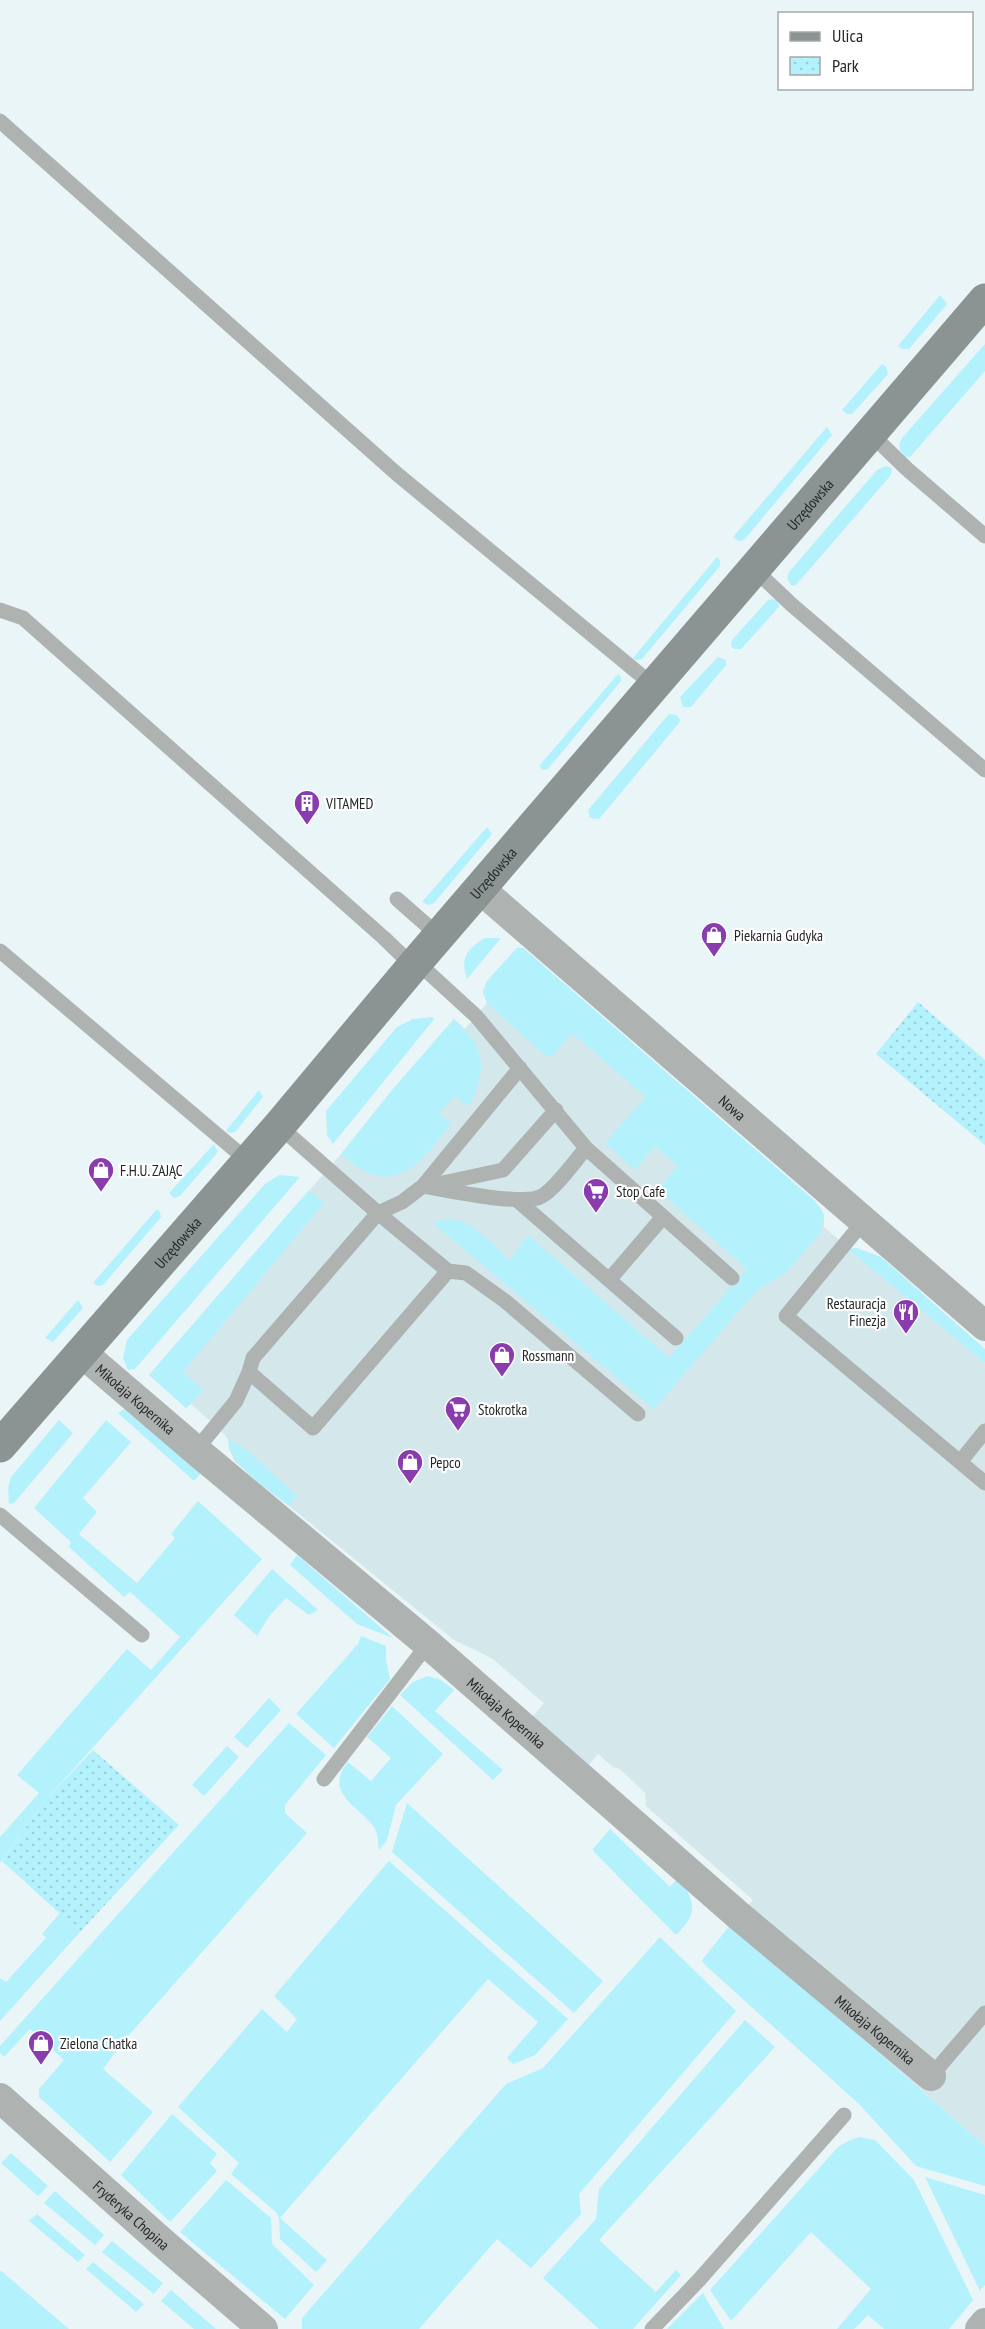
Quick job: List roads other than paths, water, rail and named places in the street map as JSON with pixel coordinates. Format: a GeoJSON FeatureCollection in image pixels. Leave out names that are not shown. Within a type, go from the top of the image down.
{"type":"FeatureCollection","features":[{"type":"Feature","properties":{"kind":"street","name":"Urzędowska"},"geometry":{"type":"LineString","coordinates":[[0,1446],[279,1126],[415,964],[871,434],[982,309]]}},
{"type":"Feature","properties":{"kind":"street","name":"Nowa"},"geometry":{"type":"LineString","coordinates":[[480,889],[985,1326]]}},
{"type":"Feature","properties":{"kind":"street","name":"Mikołaja Kopernika"},"geometry":{"type":"LineString","coordinates":[[81,1352],[428,1644],[739,1916],[931,2076]]}},
{"type":"Feature","properties":{"kind":"street","name":"Fryderyka Chopina"},"geometry":{"type":"LineString","coordinates":[[2,2105],[263,2329]]}},
{"type":"Feature","properties":{"kind":"street"},"geometry":{"type":"LineString","coordinates":[[980,2329],[985,2323]]}},
{"type":"Feature","properties":{"kind":"lane"},"geometry":{"type":"LineString","coordinates":[[0,121],[397,474],[654,686]]}},
{"type":"Feature","properties":{"kind":"lane"},"geometry":{"type":"LineString","coordinates":[[871,434],[907,470],[985,536]]}},
{"type":"Feature","properties":{"kind":"lane"},"geometry":{"type":"LineString","coordinates":[[755,570],[792,605],[985,770]]}},
{"type":"Feature","properties":{"kind":"lane"},"geometry":{"type":"LineString","coordinates":[[0,610],[23,618],[384,938],[476,1016],[586,1148],[732,1278]]}},
{"type":"Feature","properties":{"kind":"lane"},"geometry":{"type":"LineString","coordinates":[[397,899],[439,936]]}},
{"type":"Feature","properties":{"kind":"lane"},"geometry":{"type":"LineString","coordinates":[[0,951],[248,1161]]}},
{"type":"Feature","properties":{"kind":"lane"},"geometry":{"type":"LineString","coordinates":[[196,1450],[236,1401],[254,1358],[378,1213],[402,1202],[423,1186],[520,1068]]}},
{"type":"Feature","properties":{"kind":"lane"},"geometry":{"type":"LineString","coordinates":[[423,1186],[503,1170],[556,1110]]}},
{"type":"Feature","properties":{"kind":"lane"},"geometry":{"type":"LineString","coordinates":[[279,1126],[448,1271],[466,1273],[505,1301],[638,1414]]}},
{"type":"Feature","properties":{"kind":"lane"},"geometry":{"type":"LineString","coordinates":[[423,1186],[517,1200],[533,1200],[545,1195],[586,1148]]}},
{"type":"Feature","properties":{"kind":"lane"},"geometry":{"type":"LineString","coordinates":[[517,1200],[676,1338]]}},
{"type":"Feature","properties":{"kind":"lane"},"geometry":{"type":"LineString","coordinates":[[609,1280],[663,1217]]}},
{"type":"Feature","properties":{"kind":"lane"},"geometry":{"type":"LineString","coordinates":[[863,1222],[786,1316],[985,1483]]}},
{"type":"Feature","properties":{"kind":"lane"},"geometry":{"type":"LineString","coordinates":[[249,1372],[313,1428],[448,1271]]}},
{"type":"Feature","properties":{"kind":"lane"},"geometry":{"type":"LineString","coordinates":[[960,1462],[985,1431]]}},
{"type":"Feature","properties":{"kind":"lane"},"geometry":{"type":"LineString","coordinates":[[0,1515],[142,1635]]}},
{"type":"Feature","properties":{"kind":"lane"},"geometry":{"type":"LineString","coordinates":[[324,1779],[428,1644]]}},
{"type":"Feature","properties":{"kind":"lane"},"geometry":{"type":"LineString","coordinates":[[931,2076],[985,2013]]}},
{"type":"Feature","properties":{"kind":"lane"},"geometry":{"type":"LineString","coordinates":[[652,2329],[699,2280],[844,2115]]}},
{"type":"Feature","properties":{"kind":"place","name":"VITAMED"},"geometry":{"type":"Point","coordinates":[307,826]}},
{"type":"Feature","properties":{"kind":"place","name":"Piekarnia Gudyka"},"geometry":{"type":"Point","coordinates":[714,958]}},
{"type":"Feature","properties":{"kind":"place","name":"F.H.U. ZAJĄC"},"geometry":{"type":"Point","coordinates":[101,1193]}},
{"type":"Feature","properties":{"kind":"place","name":"Stop Cafe"},"geometry":{"type":"Point","coordinates":[596,1214]}},
{"type":"Feature","properties":{"kind":"place","name":"Restauracja Finezja"},"geometry":{"type":"Point","coordinates":[906,1335]}},
{"type":"Feature","properties":{"kind":"place","name":"Rossmann"},"geometry":{"type":"Point","coordinates":[502,1378]}},
{"type":"Feature","properties":{"kind":"place","name":"Stokrotka"},"geometry":{"type":"Point","coordinates":[458,1432]}},
{"type":"Feature","properties":{"kind":"place","name":"Pepco"},"geometry":{"type":"Point","coordinates":[410,1485]}},
{"type":"Feature","properties":{"kind":"place","name":"Zielona Chatka"},"geometry":{"type":"Point","coordinates":[41,2066]}}]}
